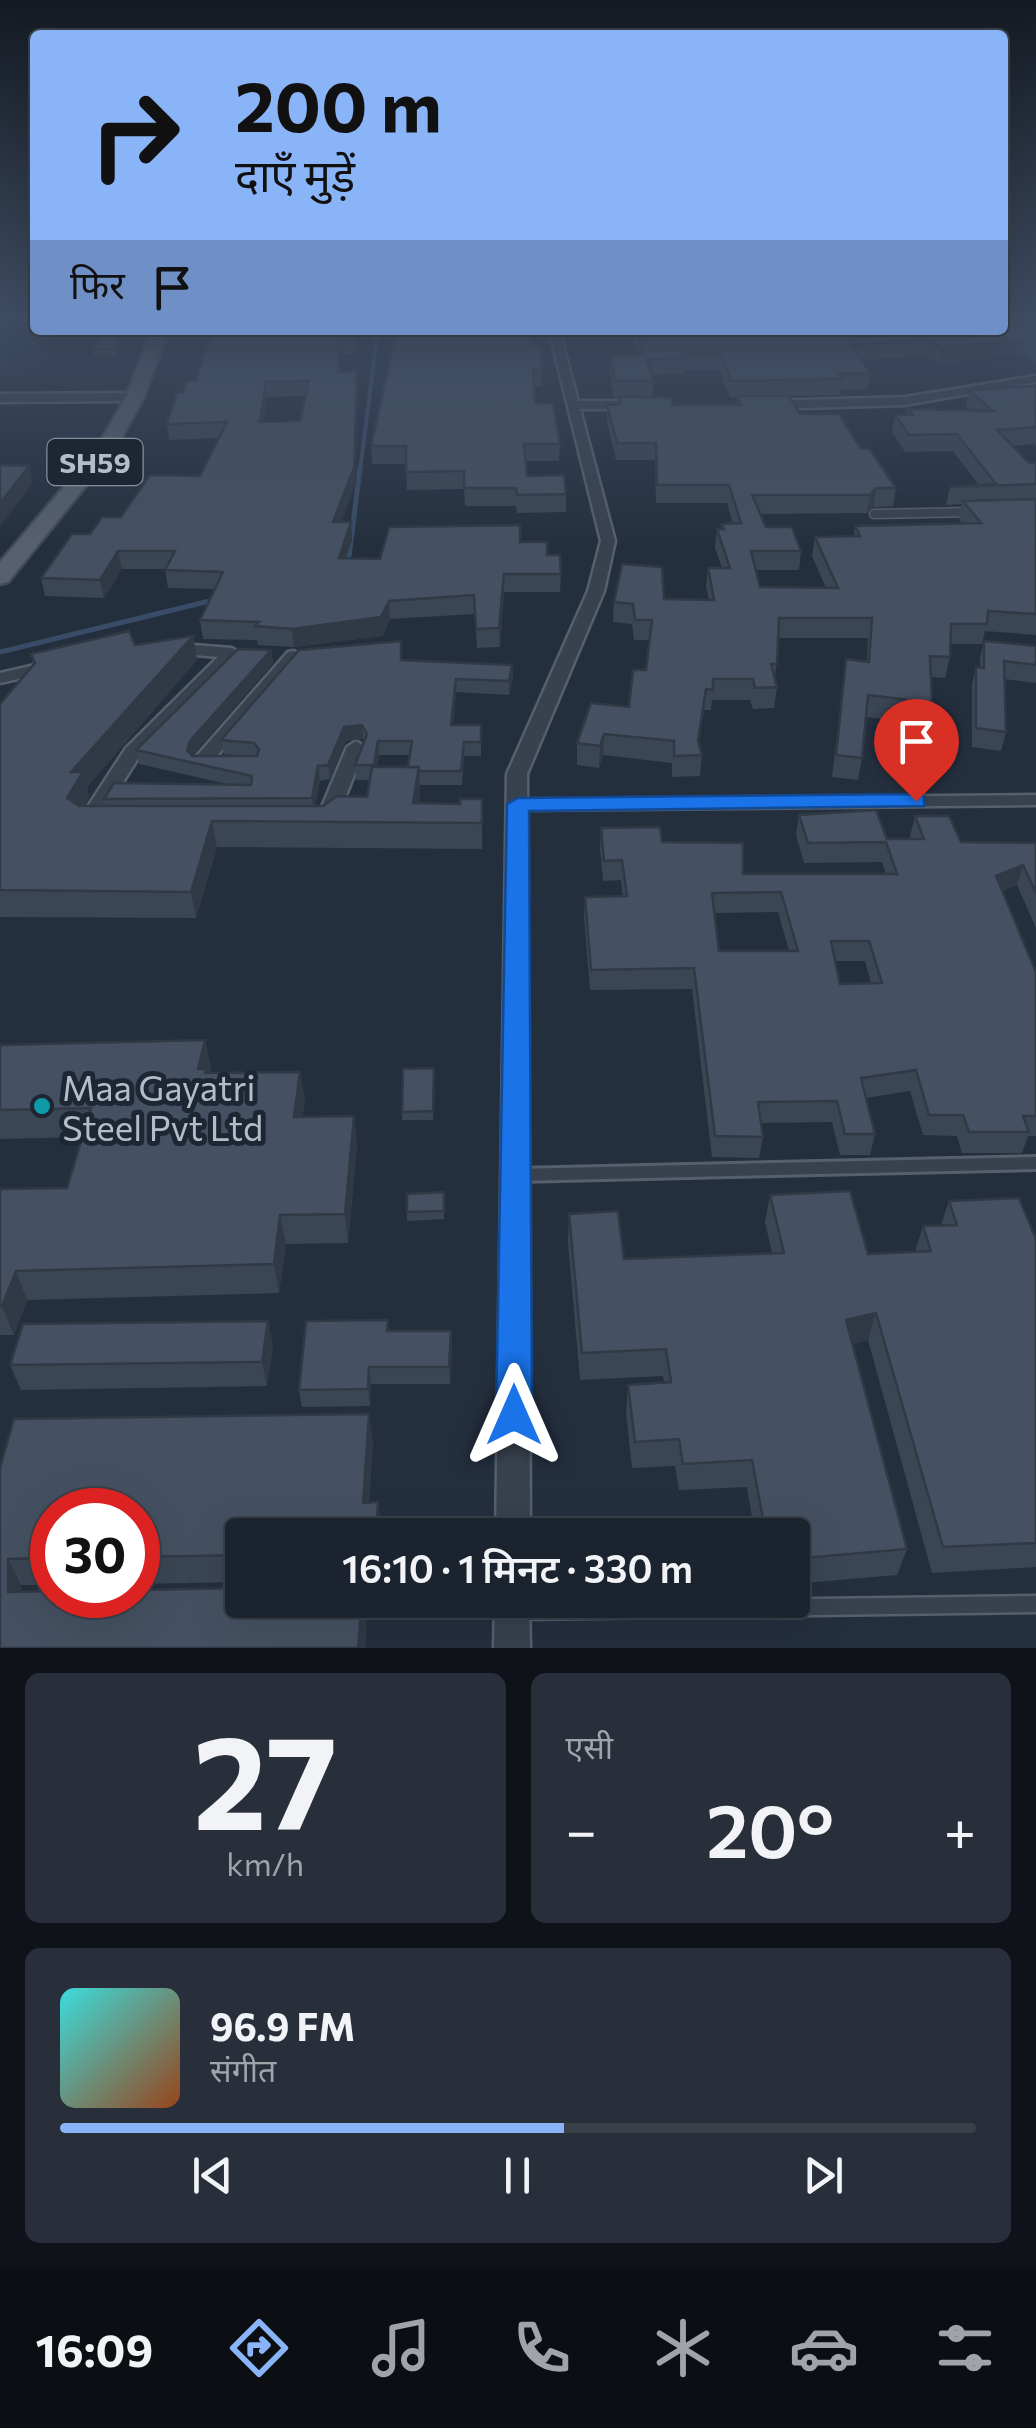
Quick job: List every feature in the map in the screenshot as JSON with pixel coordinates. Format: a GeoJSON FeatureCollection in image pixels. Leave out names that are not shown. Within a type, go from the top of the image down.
{"type":"FeatureCollection","features":[{"type":"Feature","properties":{"kind":"main road","name":"SH59"},"geometry":{"type":"LineString","coordinates":[[0,554],[87,452],[128,393]]}},
{"type":"Feature","properties":{"kind":"main road","name":"SH59"},"geometry":{"type":"LineString","coordinates":[[0,577],[104,451],[129,393]]}},
{"type":"Feature","properties":{"kind":"street"},"geometry":{"type":"LineString","coordinates":[[513,1518],[517,774],[596,591],[606,532],[571,393]]}},
{"type":"Feature","properties":{"kind":"street"},"geometry":{"type":"LineString","coordinates":[[763,405],[889,402],[950,393]]}},
{"type":"Feature","properties":{"kind":"street"},"geometry":{"type":"LineString","coordinates":[[0,398],[127,398]]}},
{"type":"Feature","properties":{"kind":"street"},"geometry":{"type":"LineString","coordinates":[[574,404],[650,405]]}},
{"type":"Feature","properties":{"kind":"street"},"geometry":{"type":"LineString","coordinates":[[154,647],[303,655],[202,762],[234,764]]}},
{"type":"Feature","properties":{"kind":"street"},"geometry":{"type":"LineString","coordinates":[[106,823],[87,823],[133,752],[248,654]]}},
{"type":"Feature","properties":{"kind":"street"},"geometry":{"type":"LineString","coordinates":[[0,678],[76,660]]}},
{"type":"Feature","properties":{"kind":"street"},"geometry":{"type":"LineString","coordinates":[[306,822],[326,822],[356,747]]}},
{"type":"Feature","properties":{"kind":"street"},"geometry":{"type":"LineString","coordinates":[[512,1618],[512,1648]]}},
{"type":"Feature","properties":{"kind":"lane"},"geometry":{"type":"LineString","coordinates":[[874,514],[982,511]]}},
{"type":"Feature","properties":{"kind":"lane"},"geometry":{"type":"LineString","coordinates":[[518,804],[1036,800]]}},
{"type":"Feature","properties":{"kind":"lane"},"geometry":{"type":"LineString","coordinates":[[516,1176],[1036,1163]]}},
{"type":"Feature","properties":{"kind":"lane"},"geometry":{"type":"LineString","coordinates":[[810,1605],[1036,1604]]}},
{"type":"Feature","properties":{"kind":"building"},"geometry":{"type":"Polygon","coordinates":[[[177,393],[264,393],[260,422],[300,421],[306,393],[356,393],[354,468],[333,522],[351,522],[339,558],[380,559],[389,527],[520,525],[520,542],[547,542],[547,555],[560,555],[561,574],[504,574],[499,628],[476,629],[474,595],[389,601],[381,617],[292,629],[255,626],[259,622],[200,620],[223,572],[165,570],[175,551],[118,551],[100,580],[41,578],[72,534],[90,534],[102,517],[121,517],[150,475],[200,476],[227,422],[167,424],[177,393]]]}},
{"type":"Feature","properties":{"kind":"building"},"geometry":{"type":"Polygon","coordinates":[[[383,393],[534,393],[535,403],[553,403],[560,444],[524,444],[527,476],[564,475],[566,494],[517,495],[516,488],[464,488],[464,471],[406,472],[406,446],[371,446],[383,393]]]}},
{"type":"Feature","properties":{"kind":"building"},"geometry":{"type":"Polygon","coordinates":[[[972,393],[1036,393],[1036,427],[997,430],[1029,463],[1036,463],[1036,484],[950,487],[996,484],[957,434],[909,435],[895,415],[913,415],[908,409],[993,411],[972,393]]]}},
{"type":"Feature","properties":{"kind":"building"},"geometry":{"type":"Polygon","coordinates":[[[619,396],[672,398],[673,405],[740,405],[737,396],[789,396],[800,414],[839,414],[861,449],[869,448],[896,488],[876,488],[870,495],[752,495],[766,527],[792,527],[801,551],[751,551],[760,587],[838,588],[815,537],[860,536],[855,526],[981,523],[963,501],[1036,499],[1036,614],[988,611],[987,624],[951,624],[950,657],[930,656],[932,703],[868,695],[862,758],[836,755],[846,659],[869,662],[872,618],[779,618],[777,664],[771,664],[777,687],[755,688],[753,679],[713,679],[713,690],[706,689],[698,741],[702,755],[674,756],[674,741],[604,734],[600,746],[577,743],[591,703],[629,707],[633,670],[646,670],[652,620],[635,620],[633,604],[614,602],[622,564],[662,567],[664,599],[714,600],[708,568],[730,568],[717,529],[724,529],[721,524],[741,523],[729,485],[657,485],[656,443],[617,443],[607,405],[620,404],[619,396]]]}},
{"type":"Feature","properties":{"kind":"building"},"geometry":{"type":"Polygon","coordinates":[[[0,465],[29,466],[0,503],[0,465]]]}},
{"type":"Feature","properties":{"kind":"building"},"geometry":{"type":"Polygon","coordinates":[[[129,631],[135,645],[193,636],[71,772],[83,772],[67,798],[79,806],[323,806],[337,796],[367,797],[372,767],[419,767],[413,803],[460,804],[460,799],[482,799],[482,823],[212,821],[191,892],[0,890],[0,704],[35,663],[31,654],[129,631]]]}},
{"type":"Feature","properties":{"kind":"building"},"geometry":{"type":"Polygon","coordinates":[[[401,641],[401,660],[512,665],[509,681],[456,679],[451,725],[481,725],[481,742],[464,742],[461,771],[418,771],[419,767],[408,767],[412,741],[378,741],[374,765],[355,765],[367,734],[362,725],[344,727],[328,765],[318,766],[312,798],[104,799],[114,783],[251,785],[252,776],[136,750],[238,649],[271,650],[190,741],[187,750],[192,756],[257,756],[259,749],[254,743],[221,740],[299,650],[401,641]]]}},
{"type":"Feature","properties":{"kind":"building"},"geometry":{"type":"Polygon","coordinates":[[[984,641],[1036,646],[1036,665],[1004,661],[1006,732],[976,728],[976,667],[984,668],[984,641]]]}},
{"type":"Feature","properties":{"kind":"building"},"geometry":{"type":"Polygon","coordinates":[[[876,810],[887,839],[924,839],[915,816],[949,816],[961,842],[1036,843],[1036,893],[1023,865],[996,876],[1036,972],[1036,1116],[1023,1116],[1029,1132],[969,1132],[963,1115],[929,1115],[916,1070],[861,1078],[875,1134],[845,1134],[837,1101],[758,1102],[763,1137],[715,1136],[694,968],[591,970],[585,897],[627,896],[622,860],[604,861],[601,828],[660,827],[662,842],[743,843],[743,874],[897,874],[886,842],[808,843],[799,815],[876,810]],[[781,892],[712,893],[719,951],[798,951],[781,892]],[[831,941],[840,984],[882,983],[869,941],[831,941]]]}},
{"type":"Feature","properties":{"kind":"building"},"geometry":{"type":"Polygon","coordinates":[[[205,1040],[198,1069],[206,1069],[205,1073],[300,1072],[294,1117],[354,1116],[345,1214],[280,1215],[274,1264],[16,1271],[0,1306],[0,1189],[67,1188],[91,1108],[0,1110],[0,1045],[205,1040]]]}},
{"type":"Feature","properties":{"kind":"building"},"geometry":{"type":"Polygon","coordinates":[[[434,1068],[433,1111],[402,1112],[403,1069],[434,1068]]]}},
{"type":"Feature","properties":{"kind":"building"},"geometry":{"type":"Polygon","coordinates":[[[850,1191],[868,1254],[931,1251],[923,1226],[957,1225],[949,1201],[1019,1198],[1036,1239],[1036,1543],[943,1547],[876,1313],[846,1320],[907,1549],[810,1557],[810,1518],[763,1518],[752,1460],[683,1464],[679,1439],[635,1442],[628,1385],[671,1382],[666,1349],[582,1353],[569,1214],[618,1211],[624,1259],[784,1253],[770,1195],[850,1191]]]}},
{"type":"Feature","properties":{"kind":"building"},"geometry":{"type":"Polygon","coordinates":[[[444,1192],[444,1211],[407,1212],[407,1194],[444,1192]]]}},
{"type":"Feature","properties":{"kind":"building"},"geometry":{"type":"Polygon","coordinates":[[[388,1320],[387,1331],[451,1331],[449,1367],[369,1367],[368,1389],[299,1390],[306,1321],[388,1320]]]}},
{"type":"Feature","properties":{"kind":"building"},"geometry":{"type":"Polygon","coordinates":[[[268,1321],[262,1362],[10,1365],[23,1324],[268,1321]]]}},
{"type":"Feature","properties":{"kind":"building"},"geometry":{"type":"Polygon","coordinates":[[[369,1414],[363,1503],[378,1502],[377,1518],[225,1518],[225,1555],[160,1557],[160,1488],[30,1488],[30,1558],[8,1559],[8,1592],[30,1592],[30,1618],[160,1618],[160,1590],[225,1588],[225,1618],[360,1618],[358,1648],[0,1648],[0,1468],[14,1419],[369,1414]]]}},
{"type":"Feature","properties":{"kind":"waterway"},"geometry":{"type":"LineString","coordinates":[[360,470],[370,393]]}},
{"type":"Feature","properties":{"kind":"waterway"},"geometry":{"type":"LineString","coordinates":[[348,565],[360,468]]}},
{"type":"Feature","properties":{"kind":"waterway"},"geometry":{"type":"LineString","coordinates":[[0,652],[218,599]]}},
{"type":"Feature","properties":{"kind":"place","name":"Maa Gayatri Steel Pvt Ltd"},"geometry":{"type":"Point","coordinates":[42,1106]}},
{"type":"Feature","properties":{"kind":"route"},"geometry":{"type":"LineString","coordinates":[[514,1415],[518,804],[916,801]]}}]}
